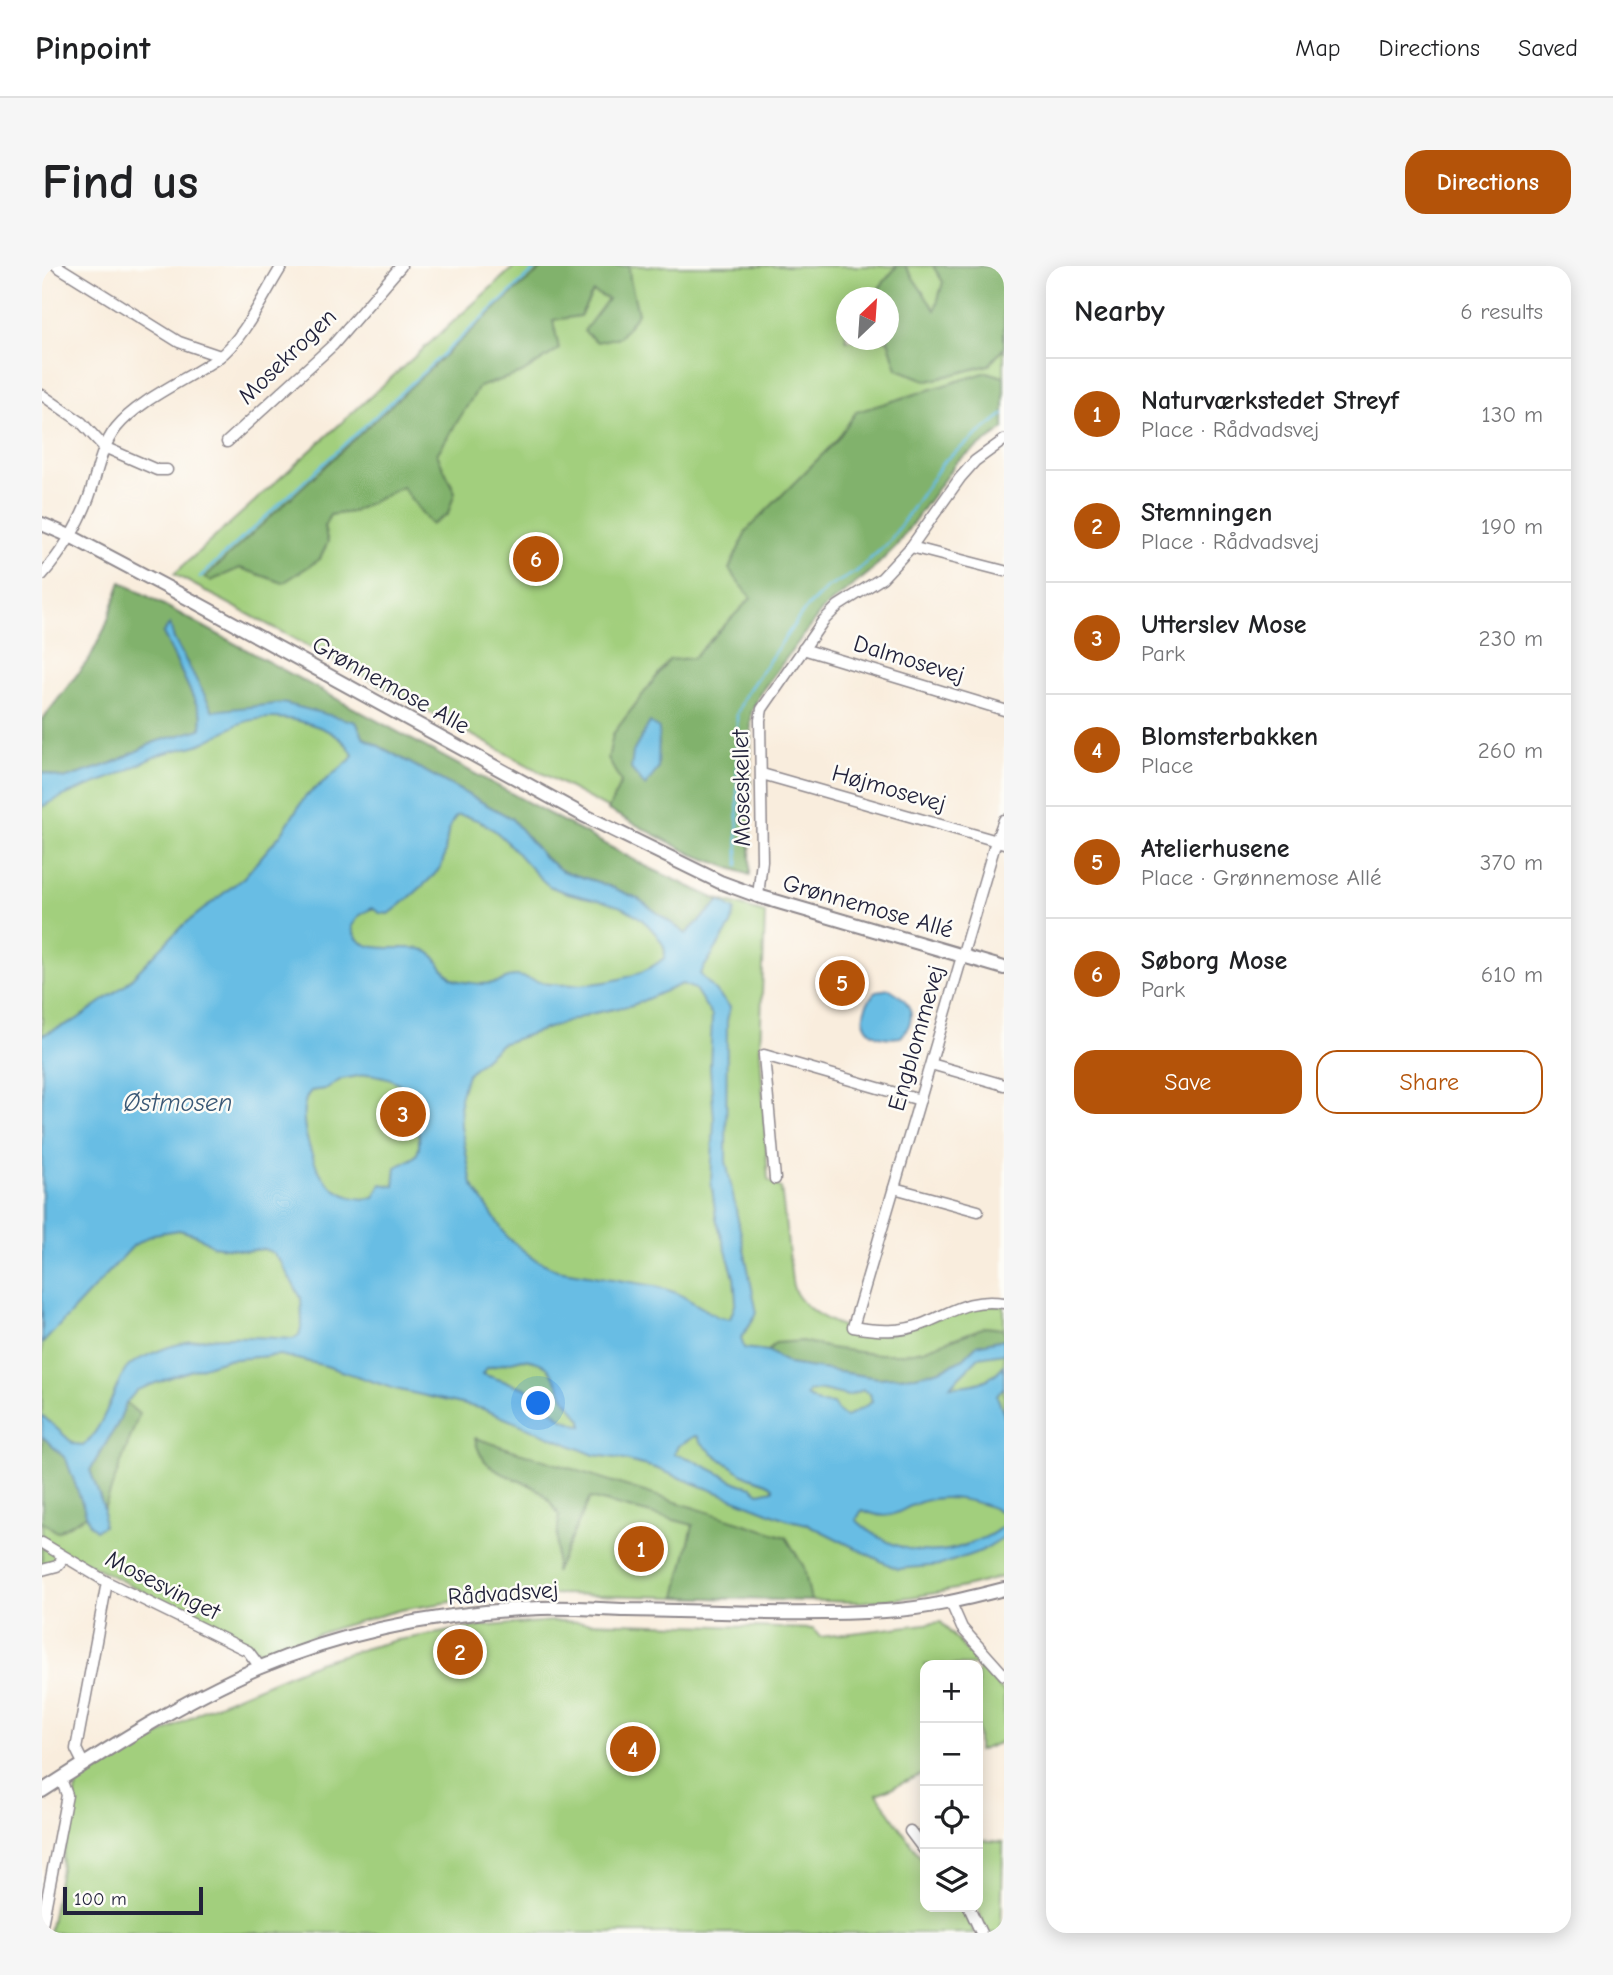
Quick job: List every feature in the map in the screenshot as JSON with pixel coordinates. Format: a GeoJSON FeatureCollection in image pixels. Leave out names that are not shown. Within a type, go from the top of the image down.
{"type":"FeatureCollection","features":[{"type":"Feature","properties":{"kind":"street"},"geometry":{"type":"LineString","coordinates":[[57,266],[179,342],[220,356]]}},
{"type":"Feature","properties":{"kind":"street"},"geometry":{"type":"LineString","coordinates":[[42,575],[72,537],[89,498],[104,447],[117,427],[130,414],[220,356],[239,336],[282,266]]}},
{"type":"Feature","properties":{"kind":"street","name":"Mosekrogen"},"geometry":{"type":"LineString","coordinates":[[227,442],[333,345],[401,266]]}},
{"type":"Feature","properties":{"kind":"street"},"geometry":{"type":"LineString","coordinates":[[42,395],[80,422],[104,447],[157,470],[167,470]]}},
{"type":"Feature","properties":{"kind":"street","name":"Moseskellet"},"geometry":{"type":"LineString","coordinates":[[758,896],[762,861],[762,709],[831,614],[882,578],[911,547],[967,470],[1004,440]]}},
{"type":"Feature","properties":{"kind":"street","name":"Grønnemose Alle"},"geometry":{"type":"LineString","coordinates":[[42,524],[72,537],[583,815],[720,882]]}},
{"type":"Feature","properties":{"kind":"street"},"geometry":{"type":"LineString","coordinates":[[911,547],[1004,571]]}},
{"type":"Feature","properties":{"kind":"street","name":"Dalmosevej"},"geometry":{"type":"LineString","coordinates":[[803,649],[1004,710]]}},
{"type":"Feature","properties":{"kind":"street","name":"Højmosevej"},"geometry":{"type":"LineString","coordinates":[[762,774],[1000,842]]}},
{"type":"Feature","properties":{"kind":"street","name":"Engblommevej"},"geometry":{"type":"LineString","coordinates":[[1004,820],[1000,842],[962,956],[853,1327],[875,1331],[901,1329],[923,1324],[958,1306],[1004,1303]]}},
{"type":"Feature","properties":{"kind":"street","name":"Grønnemose Allé"},"geometry":{"type":"LineString","coordinates":[[720,882],[758,896],[1004,968]]}},
{"type":"Feature","properties":{"kind":"street"},"geometry":{"type":"LineString","coordinates":[[775,1179],[764,1055],[920,1100]]}},
{"type":"Feature","properties":{"kind":"street"},"geometry":{"type":"LineString","coordinates":[[931,1063],[1004,1085]]}},
{"type":"Feature","properties":{"kind":"street"},"geometry":{"type":"LineString","coordinates":[[894,1188],[978,1211]]}},
{"type":"Feature","properties":{"kind":"street","name":"Mosesvinget"},"geometry":{"type":"LineString","coordinates":[[42,1543],[107,1582],[248,1651],[260,1667]]}},
{"type":"Feature","properties":{"kind":"street"},"geometry":{"type":"LineString","coordinates":[[42,1570],[57,1566],[64,1558]]}},
{"type":"Feature","properties":{"kind":"street"},"geometry":{"type":"LineString","coordinates":[[84,1765],[76,1749],[107,1582]]}},
{"type":"Feature","properties":{"kind":"street","name":"Rådvadsvej"},"geometry":{"type":"LineString","coordinates":[[42,1791],[162,1717],[260,1667],[345,1639],[468,1614],[543,1608],[819,1613],[887,1611],[951,1603],[1004,1589]]}},
{"type":"Feature","properties":{"kind":"street"},"geometry":{"type":"LineString","coordinates":[[951,1603],[962,1628],[1004,1675]]}},
{"type":"Feature","properties":{"kind":"street"},"geometry":{"type":"LineString","coordinates":[[42,1925],[67,1796],[61,1779]]}},
{"type":"Feature","properties":{"kind":"street"},"geometry":{"type":"LineString","coordinates":[[910,1830],[924,1849]]}},
{"type":"Feature","properties":{"kind":"street"},"geometry":{"type":"LineString","coordinates":[[971,1912],[981,1933]]}},
{"type":"Feature","properties":{"kind":"green space"},"geometry":{"type":"Polygon","coordinates":[[[515,266],[1004,266],[1004,429],[957,461],[896,546],[870,572],[823,609],[760,693],[751,713],[750,875],[692,854],[174,574],[515,266]]]}},
{"type":"Feature","properties":{"kind":"green space"},"geometry":{"type":"Polygon","coordinates":[[[545,266],[629,266],[638,313],[620,337],[597,342],[584,331],[608,299],[593,292],[580,316],[553,320],[559,349],[522,373],[479,387],[437,454],[455,492],[448,514],[431,525],[402,487],[352,512],[330,515],[324,527],[328,542],[320,559],[283,583],[240,568],[211,581],[204,578],[508,297],[545,266]]]}},
{"type":"Feature","properties":{"kind":"green space"},"geometry":{"type":"Polygon","coordinates":[[[897,266],[905,266],[935,310],[943,282],[933,266],[1004,266],[1004,348],[989,365],[928,381],[897,369],[891,350],[899,350],[899,287],[880,287],[897,266]]]}},
{"type":"Feature","properties":{"kind":"green space"},"geometry":{"type":"Polygon","coordinates":[[[987,372],[1004,377],[1004,429],[957,461],[896,546],[870,572],[823,609],[760,693],[751,713],[750,875],[692,854],[608,810],[621,782],[608,759],[613,734],[669,660],[693,658],[751,598],[729,569],[747,530],[836,441],[856,412],[987,372]]]}},
{"type":"Feature","properties":{"kind":"green space"},"geometry":{"type":"Polygon","coordinates":[[[121,582],[645,866],[714,898],[765,913],[760,1048],[768,1180],[781,1188],[794,1289],[810,1309],[822,1317],[866,1333],[891,1333],[961,1311],[1004,1306],[1004,1576],[933,1594],[861,1602],[560,1594],[470,1599],[400,1610],[339,1627],[265,1653],[73,1556],[42,1564],[42,720],[90,658],[105,628],[121,582]]]}},
{"type":"Feature","properties":{"kind":"green space"},"geometry":{"type":"Polygon","coordinates":[[[121,582],[645,866],[720,901],[686,934],[637,898],[562,871],[544,857],[511,818],[364,738],[356,722],[213,711],[174,639],[170,625],[163,633],[202,716],[201,730],[155,742],[113,763],[64,779],[42,772],[42,720],[90,658],[105,628],[121,582]]]}},
{"type":"Feature","properties":{"kind":"green space"},"geometry":{"type":"Polygon","coordinates":[[[985,1327],[1004,1329],[1004,1339],[977,1345],[962,1360],[940,1370],[916,1376],[878,1378],[789,1364],[768,1351],[775,1343],[802,1341],[874,1354],[901,1354],[923,1350],[985,1327]]]}},
{"type":"Feature","properties":{"kind":"green space"},"geometry":{"type":"Polygon","coordinates":[[[126,1403],[139,1414],[104,1509],[90,1470],[118,1423],[126,1403]]]}},
{"type":"Feature","properties":{"kind":"green space"},"geometry":{"type":"Polygon","coordinates":[[[42,1436],[66,1459],[87,1515],[57,1532],[42,1521],[42,1436]]]}},
{"type":"Feature","properties":{"kind":"green space"},"geometry":{"type":"Polygon","coordinates":[[[475,1438],[786,1537],[804,1567],[811,1601],[676,1597],[693,1525],[590,1498],[555,1573],[559,1515],[540,1491],[490,1466],[479,1450],[475,1438]]]}},
{"type":"Feature","properties":{"kind":"green space"},"geometry":{"type":"Polygon","coordinates":[[[553,1621],[813,1629],[820,1637],[941,1622],[975,1660],[920,1660],[920,1775],[877,1794],[920,1857],[920,1912],[965,1912],[974,1933],[49,1933],[77,1783],[204,1710],[318,1662],[392,1641],[475,1627],[553,1621]]]}},
{"type":"Feature","properties":{"kind":"green space"},"geometry":{"type":"Polygon","coordinates":[[[983,1669],[1004,1693],[1004,1741],[983,1749],[983,1669]]]}},
{"type":"Feature","properties":{"kind":"green space"},"geometry":{"type":"Polygon","coordinates":[[[983,1840],[1003,1842],[1001,1933],[987,1933],[979,1912],[983,1912],[983,1840]]]}},
{"type":"Feature","properties":{"kind":"water","name":"Østmosen"},"geometry":{"type":"Polygon","coordinates":[[[170,624],[174,639],[213,711],[283,703],[356,722],[364,738],[511,818],[544,857],[562,871],[637,898],[686,934],[720,901],[735,910],[731,925],[700,974],[730,1007],[727,1021],[726,1161],[757,1313],[741,1338],[744,1348],[768,1351],[789,1364],[878,1378],[916,1376],[940,1370],[962,1360],[977,1345],[1004,1339],[1004,1353],[979,1357],[950,1386],[980,1382],[1004,1365],[1004,1387],[997,1396],[1004,1414],[1004,1513],[975,1502],[944,1498],[924,1501],[889,1515],[882,1516],[862,1510],[856,1520],[880,1538],[907,1549],[921,1551],[966,1545],[1004,1525],[1004,1537],[981,1551],[941,1565],[897,1569],[807,1524],[786,1519],[655,1468],[594,1455],[483,1409],[395,1389],[326,1366],[280,1355],[225,1360],[137,1390],[126,1403],[118,1423],[90,1470],[104,1509],[103,1526],[96,1530],[90,1525],[66,1459],[42,1436],[42,1415],[74,1444],[84,1445],[96,1430],[123,1374],[132,1363],[171,1346],[205,1339],[293,1339],[299,1335],[302,1324],[301,1298],[280,1261],[271,1252],[264,1249],[246,1251],[213,1246],[196,1235],[179,1230],[154,1234],[134,1245],[42,1344],[42,1035],[76,1020],[125,985],[180,928],[244,877],[281,834],[305,797],[353,755],[336,736],[311,724],[270,718],[250,720],[212,739],[159,755],[42,807],[42,772],[64,779],[113,763],[155,742],[201,729],[202,716],[163,633],[170,624]],[[458,815],[453,820],[438,871],[389,914],[372,908],[359,916],[352,926],[355,936],[361,942],[379,948],[427,951],[451,977],[478,984],[499,982],[514,976],[546,984],[565,985],[610,981],[639,973],[664,958],[664,949],[658,937],[644,921],[631,912],[549,886],[498,833],[473,819],[458,815]],[[682,984],[633,1005],[590,1014],[501,1044],[467,1074],[460,1098],[461,1127],[472,1184],[508,1238],[534,1259],[557,1270],[655,1286],[677,1293],[718,1317],[730,1319],[736,1302],[734,1277],[716,1218],[711,1181],[714,1120],[710,1068],[712,1016],[695,989],[682,984]],[[370,1074],[342,1079],[325,1089],[311,1091],[304,1110],[307,1138],[322,1175],[338,1191],[356,1198],[374,1197],[381,1184],[394,1186],[396,1167],[412,1159],[418,1149],[416,1120],[406,1091],[395,1081],[370,1074]],[[523,1359],[487,1368],[482,1374],[525,1388],[563,1419],[582,1426],[582,1420],[567,1401],[551,1371],[541,1363],[523,1359]],[[822,1390],[808,1392],[806,1396],[819,1403],[833,1404],[840,1414],[846,1417],[872,1402],[870,1394],[863,1390],[848,1396],[822,1390]],[[695,1436],[678,1446],[674,1454],[691,1459],[740,1484],[752,1487],[759,1493],[773,1490],[770,1485],[727,1464],[698,1437],[695,1436]]]}},
{"type":"Feature","properties":{"kind":"water"},"geometry":{"type":"Polygon","coordinates":[[[650,722],[659,729],[658,769],[645,786],[631,769],[633,752],[650,722]]]}},
{"type":"Feature","properties":{"kind":"water"},"geometry":{"type":"Polygon","coordinates":[[[890,989],[903,999],[910,1010],[910,1023],[901,1037],[879,1036],[871,1032],[864,1019],[865,1010],[876,991],[890,989]]]}},
{"type":"Feature","properties":{"kind":"waterway"},"geometry":{"type":"LineString","coordinates":[[200,577],[539,266]]}},
{"type":"Feature","properties":{"kind":"waterway"},"geometry":{"type":"LineString","coordinates":[[738,865],[737,714],[745,695],[803,612],[827,588],[856,572],[890,541],[944,461],[1004,414]]}},
{"type":"Feature","properties":{"kind":"place","name":"Søborg Mose"},"geometry":{"type":"Point","coordinates":[536,559]}},
{"type":"Feature","properties":{"kind":"place","name":"Atelierhusene"},"geometry":{"type":"Point","coordinates":[842,983]}},
{"type":"Feature","properties":{"kind":"place","name":"Utterslev Mose"},"geometry":{"type":"Point","coordinates":[403,1114]}},
{"type":"Feature","properties":{"kind":"place","name":"Naturværkstedet Streyf"},"geometry":{"type":"Point","coordinates":[641,1549]}},
{"type":"Feature","properties":{"kind":"place","name":"Stemningen"},"geometry":{"type":"Point","coordinates":[460,1652]}},
{"type":"Feature","properties":{"kind":"place","name":"Blomsterbakken"},"geometry":{"type":"Point","coordinates":[633,1749]}}]}
